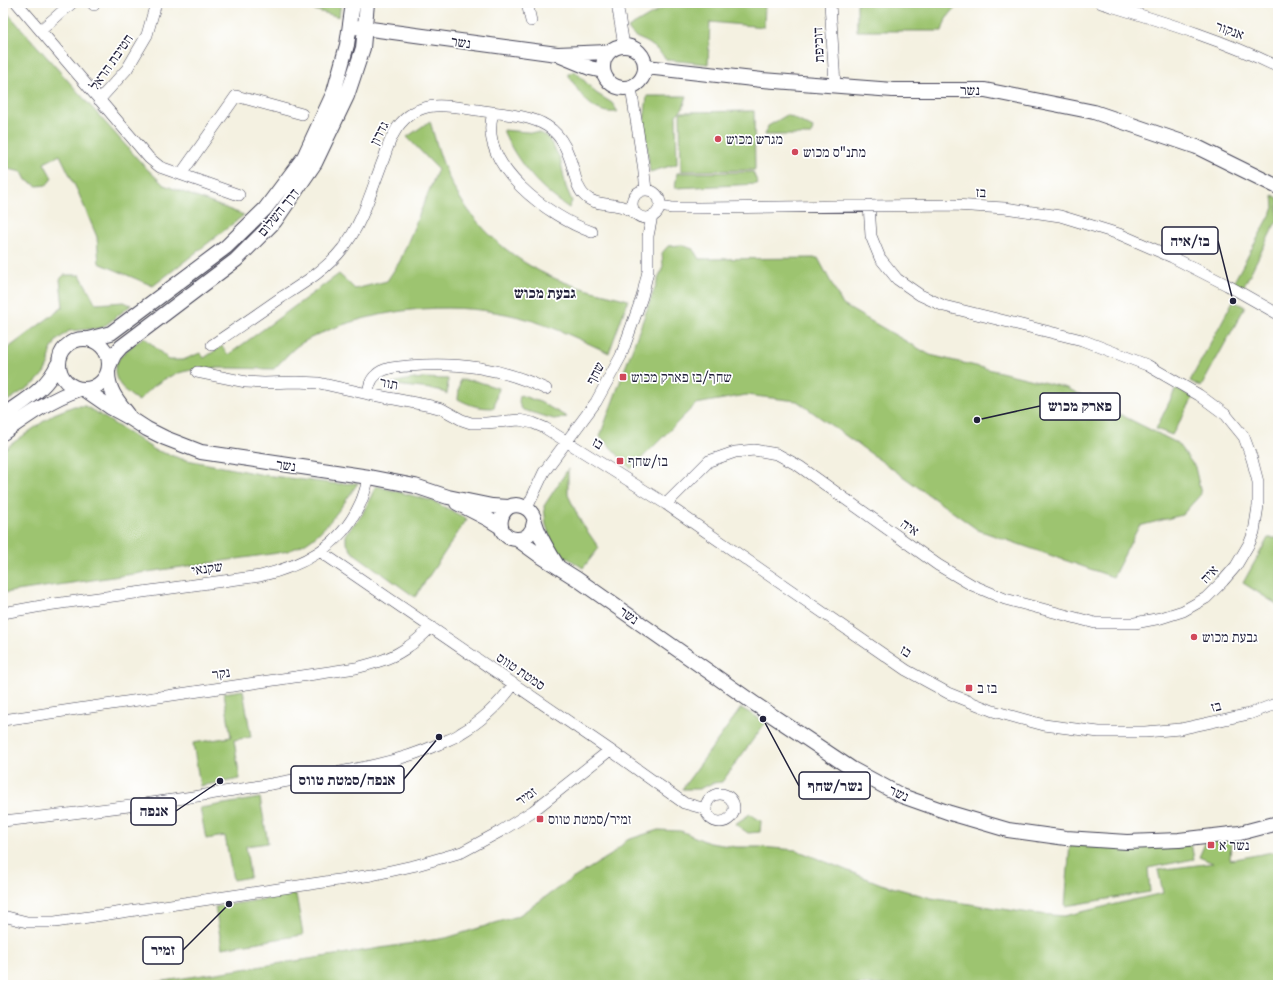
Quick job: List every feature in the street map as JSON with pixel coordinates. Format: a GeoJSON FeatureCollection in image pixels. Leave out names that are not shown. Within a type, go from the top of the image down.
{"type":"FeatureCollection","features":[{"type":"Feature","properties":{"kind":"street"},"geometry":{"type":"LineString","coordinates":[[17,3],[100,100]]}},
{"type":"Feature","properties":{"kind":"street"},"geometry":{"type":"LineString","coordinates":[[41,30],[72,3]]}},
{"type":"Feature","properties":{"kind":"street","name":"חטיבת הראל"},"geometry":{"type":"LineString","coordinates":[[156,3],[147,35],[127,69],[100,100],[149,158],[160,167],[240,195]]}},
{"type":"Feature","properties":{"kind":"street","name":"דרך השלום"},"geometry":{"type":"LineString","coordinates":[[88,339],[111,333],[226,246],[265,209],[304,157],[334,92],[347,45],[352,3]]}},
{"type":"Feature","properties":{"kind":"street","name":"דרך השלום"},"geometry":{"type":"LineString","coordinates":[[109,369],[114,355],[121,347],[236,260],[275,221],[315,163],[348,96],[363,48],[366,28],[367,3]]}},
{"type":"Feature","properties":{"kind":"street"},"geometry":{"type":"LineString","coordinates":[[527,3],[531,21]]}},
{"type":"Feature","properties":{"kind":"street"},"geometry":{"type":"LineString","coordinates":[[617,3],[624,46]]}},
{"type":"Feature","properties":{"kind":"street","name":"דוכיפת"},"geometry":{"type":"LineString","coordinates":[[830,3],[835,85]]}},
{"type":"Feature","properties":{"kind":"street","name":"אנקור"},"geometry":{"type":"LineString","coordinates":[[1100,3],[1174,25],[1256,56],[1278,67]]}},
{"type":"Feature","properties":{"kind":"street","name":"נשר"},"geometry":{"type":"LineString","coordinates":[[349,27],[557,54],[609,52]]}},
{"type":"Feature","properties":{"kind":"street"},"geometry":{"type":"LineString","coordinates":[[624,46],[634,48],[640,52],[644,58],[646,67],[642,80],[631,88],[621,88],[612,84],[605,77],[603,71],[604,60],[609,52],[618,47],[624,46]]}},
{"type":"Feature","properties":{"kind":"street","name":"נשר"},"geometry":{"type":"LineString","coordinates":[[557,54],[590,68],[603,71]]}},
{"type":"Feature","properties":{"kind":"street","name":"נשר"},"geometry":{"type":"LineString","coordinates":[[646,67],[762,80],[893,90],[985,90],[1094,112],[1197,147],[1278,187]]}},
{"type":"Feature","properties":{"kind":"street"},"geometry":{"type":"LineString","coordinates":[[631,88],[646,190]]}},
{"type":"Feature","properties":{"kind":"street"},"geometry":{"type":"LineString","coordinates":[[181,174],[236,96],[302,114]]}},
{"type":"Feature","properties":{"kind":"street","name":"גדרון"},"geometry":{"type":"LineString","coordinates":[[212,345],[312,278],[330,263],[343,248],[360,219],[393,134],[407,117],[420,109],[435,106],[452,106],[542,123],[560,138],[567,150],[578,186],[584,195],[594,202],[611,204],[628,209],[638,216]]}},
{"type":"Feature","properties":{"kind":"street"},"geometry":{"type":"LineString","coordinates":[[493,113],[490,122],[490,129],[493,144],[504,166],[522,188],[556,214],[573,224],[592,232]]}},
{"type":"Feature","properties":{"kind":"street"},"geometry":{"type":"LineString","coordinates":[[646,190],[652,191],[656,194],[660,206],[657,212],[652,216],[644,218],[638,216],[633,210],[632,204],[635,195],[640,191],[646,190]]}},
{"type":"Feature","properties":{"kind":"street","name":"גדרון"},"geometry":{"type":"LineString","coordinates":[[611,204],[621,202],[635,195]]}},
{"type":"Feature","properties":{"kind":"street","name":"בז"},"geometry":{"type":"LineString","coordinates":[[660,206],[672,208],[869,205],[968,206],[1005,208],[1060,216],[1119,234],[1172,257],[1227,285],[1278,314]]}},
{"type":"Feature","properties":{"kind":"street","name":"איה"},"geometry":{"type":"LineString","coordinates":[[666,504],[709,461],[735,452],[754,450],[777,454],[799,466],[938,565],[972,585],[1005,599],[1095,623],[1135,623],[1161,618],[1183,611],[1206,598],[1236,566],[1254,532],[1258,506],[1258,482],[1252,458],[1244,437],[1226,416],[1199,395],[1147,365],[1090,342],[944,306],[920,295],[897,279],[880,258],[871,236],[869,205]]}},
{"type":"Feature","properties":{"kind":"street","name":"שחף"},"geometry":{"type":"LineString","coordinates":[[638,216],[648,236]]}},
{"type":"Feature","properties":{"kind":"street","name":"שחף"},"geometry":{"type":"LineString","coordinates":[[527,508],[544,472],[596,402],[621,356],[642,297],[646,278],[648,236],[652,216]]}},
{"type":"Feature","properties":{"kind":"street"},"geometry":{"type":"LineString","coordinates":[[3,416],[37,392],[48,382],[58,364],[61,352],[69,343],[80,339],[88,339],[96,341],[104,349],[108,356],[109,369],[104,379],[99,384],[92,388],[82,389],[58,397],[3,433]]}},
{"type":"Feature","properties":{"kind":"street"},"geometry":{"type":"LineString","coordinates":[[58,364],[61,376],[66,382],[72,387],[82,389]]}},
{"type":"Feature","properties":{"kind":"street"},"geometry":{"type":"LineString","coordinates":[[368,394],[371,382],[376,374],[393,368],[423,365],[458,365],[488,369],[525,379],[546,389]]}},
{"type":"Feature","properties":{"kind":"street","name":"נשר"},"geometry":{"type":"LineString","coordinates":[[109,369],[108,381],[111,389],[130,418]]}},
{"type":"Feature","properties":{"kind":"street","name":"תור"},"geometry":{"type":"LineString","coordinates":[[197,372],[246,382],[319,383],[431,406],[446,411],[471,423],[511,420],[526,421],[546,428],[568,441]]}},
{"type":"Feature","properties":{"kind":"street","name":"נשר"},"geometry":{"type":"LineString","coordinates":[[82,389],[147,429],[165,438],[201,452],[370,477],[415,486],[448,497],[492,506],[509,507]]}},
{"type":"Feature","properties":{"kind":"street","name":"בז"},"geometry":{"type":"LineString","coordinates":[[568,441],[666,504],[906,670],[948,693],[993,711],[1044,725],[1099,732],[1145,732],[1180,729],[1249,714],[1278,703]]}},
{"type":"Feature","properties":{"kind":"street","name":"שקנאי"},"geometry":{"type":"LineString","coordinates":[[3,613],[47,605],[260,576],[296,566],[321,552],[334,540],[352,518],[359,506],[370,477]]}},
{"type":"Feature","properties":{"kind":"street","name":"נשר"},"geometry":{"type":"LineString","coordinates":[[448,497],[459,505],[488,519],[501,528]]}},
{"type":"Feature","properties":{"kind":"street"},"geometry":{"type":"LineString","coordinates":[[517,505],[527,508],[532,514],[534,522],[533,528],[529,534],[525,537],[517,539],[507,536],[501,528],[501,517],[505,510],[509,507],[517,505]]}},
{"type":"Feature","properties":{"kind":"street","name":"נשר"},"geometry":{"type":"LineString","coordinates":[[534,522],[542,540],[557,565]]}},
{"type":"Feature","properties":{"kind":"street","name":"נשר"},"geometry":{"type":"LineString","coordinates":[[517,539],[539,555],[557,565],[755,704],[852,769],[902,796],[950,814],[1008,830],[1066,838],[1127,842],[1179,840],[1240,833],[1278,823]]}},
{"type":"Feature","properties":{"kind":"street","name":"סמטת טווס"},"geometry":{"type":"LineString","coordinates":[[321,552],[610,750],[684,803],[706,809]]}},
{"type":"Feature","properties":{"kind":"street","name":"נקר"},"geometry":{"type":"LineString","coordinates":[[3,720],[356,668],[377,663],[409,647],[431,627]]}},
{"type":"Feature","properties":{"kind":"street"},"geometry":{"type":"LineString","coordinates":[[3,821],[98,810],[270,785],[363,768],[419,753],[461,734],[494,707],[514,684]]}},
{"type":"Feature","properties":{"kind":"street","name":"זמיר"},"geometry":{"type":"LineString","coordinates":[[3,916],[27,922],[55,922],[372,875],[417,865],[462,852],[501,831],[533,811],[610,750]]}},
{"type":"Feature","properties":{"kind":"green space"},"geometry":{"type":"Polygon","coordinates":[[[289,3],[341,3],[339,17],[289,3]]]}},
{"type":"Feature","properties":{"kind":"green space"},"geometry":{"type":"Polygon","coordinates":[[[671,3],[765,3],[764,27],[710,22],[708,64],[667,60],[650,44],[632,34],[628,28],[671,3]]]}},
{"type":"Feature","properties":{"kind":"green space"},"geometry":{"type":"Polygon","coordinates":[[[857,3],[956,3],[956,7],[946,19],[942,31],[857,31],[857,3]]]}},
{"type":"Feature","properties":{"kind":"green space"},"geometry":{"type":"Polygon","coordinates":[[[3,8],[145,167],[164,185],[244,215],[153,286],[99,263],[97,237],[60,155],[44,163],[52,178],[47,185],[37,186],[26,180],[22,172],[3,168],[3,8]]]}},
{"type":"Feature","properties":{"kind":"green space"},"geometry":{"type":"Polygon","coordinates":[[[575,71],[596,93],[612,103],[618,112],[600,110],[587,102],[568,74],[575,71]]]}},
{"type":"Feature","properties":{"kind":"green space"},"geometry":{"type":"Polygon","coordinates":[[[647,96],[687,96],[683,108],[676,115],[677,164],[650,172],[644,122],[647,96]]]}},
{"type":"Feature","properties":{"kind":"green space","name":"מגרש מכוש"},"geometry":{"type":"Polygon","coordinates":[[[754,111],[755,170],[681,171],[680,112],[754,111]]]}},
{"type":"Feature","properties":{"kind":"green space"},"geometry":{"type":"Polygon","coordinates":[[[787,115],[813,128],[811,135],[765,135],[768,126],[787,115]]]}},
{"type":"Feature","properties":{"kind":"green space"},"geometry":{"type":"Polygon","coordinates":[[[430,121],[441,159],[453,186],[478,223],[490,235],[517,258],[548,275],[579,287],[628,300],[609,353],[540,323],[507,314],[460,308],[436,308],[388,313],[365,318],[337,327],[300,344],[274,369],[201,369],[178,373],[168,377],[148,391],[139,401],[126,392],[117,380],[115,367],[118,360],[124,353],[144,337],[169,360],[183,360],[200,353],[204,358],[222,346],[228,355],[339,274],[355,289],[387,281],[400,261],[438,169],[407,137],[430,121]]]}},
{"type":"Feature","properties":{"kind":"green space"},"geometry":{"type":"Polygon","coordinates":[[[503,130],[539,133],[547,136],[560,158],[566,187],[572,201],[569,208],[548,192],[530,174],[515,153],[503,130]]]}},
{"type":"Feature","properties":{"kind":"green space"},"geometry":{"type":"Polygon","coordinates":[[[753,172],[758,184],[675,188],[677,173],[753,172]]]}},
{"type":"Feature","properties":{"kind":"green space"},"geometry":{"type":"Polygon","coordinates":[[[1273,195],[1278,198],[1278,221],[1274,226],[1244,286],[1231,287],[1274,208],[1273,195]]]}},
{"type":"Feature","properties":{"kind":"green space"},"geometry":{"type":"Polygon","coordinates":[[[681,245],[693,249],[699,259],[818,258],[843,305],[930,355],[1067,388],[1177,443],[1195,467],[1201,494],[1182,515],[1139,526],[1113,577],[978,530],[797,401],[746,395],[696,404],[631,469],[600,436],[663,266],[662,253],[668,246],[681,245]]]}},
{"type":"Feature","properties":{"kind":"green space"},"geometry":{"type":"Polygon","coordinates":[[[64,275],[80,275],[96,304],[124,302],[131,305],[102,328],[69,331],[56,341],[50,352],[49,363],[44,373],[35,383],[3,404],[3,352],[63,307],[60,279],[64,275]]]}},
{"type":"Feature","properties":{"kind":"green space"},"geometry":{"type":"Polygon","coordinates":[[[1233,301],[1245,307],[1201,387],[1190,381],[1233,301]]]}},
{"type":"Feature","properties":{"kind":"green space"},"geometry":{"type":"Polygon","coordinates":[[[423,378],[448,379],[447,394],[439,390],[388,384],[406,380],[423,378]]]}},
{"type":"Feature","properties":{"kind":"green space"},"geometry":{"type":"Polygon","coordinates":[[[460,380],[476,381],[498,388],[494,408],[475,406],[458,399],[460,380]]]}},
{"type":"Feature","properties":{"kind":"green space"},"geometry":{"type":"Polygon","coordinates":[[[1176,388],[1193,398],[1172,435],[1156,429],[1176,388]]]}},
{"type":"Feature","properties":{"kind":"green space"},"geometry":{"type":"Polygon","coordinates":[[[520,395],[540,402],[567,417],[554,419],[523,410],[519,401],[520,395]]]}},
{"type":"Feature","properties":{"kind":"green space"},"geometry":{"type":"Polygon","coordinates":[[[74,406],[85,406],[155,450],[182,459],[264,475],[337,484],[358,483],[338,512],[322,530],[313,538],[288,551],[3,593],[3,450],[54,414],[74,406]]]}},
{"type":"Feature","properties":{"kind":"green space"},"geometry":{"type":"Polygon","coordinates":[[[568,469],[568,495],[581,522],[599,548],[583,568],[554,549],[546,525],[544,506],[568,469]]]}},
{"type":"Feature","properties":{"kind":"green space"},"geometry":{"type":"Polygon","coordinates":[[[376,486],[433,501],[467,519],[415,597],[352,552],[346,542],[346,533],[362,515],[376,486]]]}},
{"type":"Feature","properties":{"kind":"green space"},"geometry":{"type":"Polygon","coordinates":[[[1268,538],[1278,538],[1278,605],[1243,583],[1268,538]]]}},
{"type":"Feature","properties":{"kind":"green space"},"geometry":{"type":"Polygon","coordinates":[[[243,690],[251,737],[234,740],[240,779],[200,786],[193,743],[231,737],[224,693],[243,690]]]}},
{"type":"Feature","properties":{"kind":"green space"},"geometry":{"type":"Polygon","coordinates":[[[741,708],[766,722],[722,782],[713,783],[699,789],[682,789],[741,708]]]}},
{"type":"Feature","properties":{"kind":"green space"},"geometry":{"type":"Polygon","coordinates":[[[260,798],[268,843],[246,846],[250,877],[233,880],[225,836],[206,839],[200,808],[260,798]]]}},
{"type":"Feature","properties":{"kind":"green space"},"geometry":{"type":"Polygon","coordinates":[[[750,814],[761,821],[760,832],[748,833],[735,824],[750,814]]]}},
{"type":"Feature","properties":{"kind":"green space"},"geometry":{"type":"Polygon","coordinates":[[[658,830],[681,831],[709,843],[736,847],[796,850],[881,884],[931,898],[1029,913],[1064,916],[1163,893],[1158,870],[1213,863],[1199,857],[1207,839],[1231,840],[1230,860],[1278,851],[1278,985],[138,985],[446,938],[518,916],[564,884],[611,855],[627,840],[658,830]]]}},
{"type":"Feature","properties":{"kind":"green space"},"geometry":{"type":"Polygon","coordinates":[[[1191,843],[1194,859],[1148,868],[1150,892],[1065,906],[1070,844],[1191,843]]]}},
{"type":"Feature","properties":{"kind":"green space"},"geometry":{"type":"Polygon","coordinates":[[[296,894],[303,935],[222,948],[215,907],[296,894]]]}},
{"type":"Feature","properties":{"kind":"place","name":"מגרש מכוש"},"geometry":{"type":"Point","coordinates":[718,139]}},
{"type":"Feature","properties":{"kind":"place","name":"מתנ\"ס מכוש"},"geometry":{"type":"Point","coordinates":[795,152]}},
{"type":"Feature","properties":{"kind":"place","name":"בז/איה"},"geometry":{"type":"Point","coordinates":[1233,301]}},
{"type":"Feature","properties":{"kind":"place","name":"שחף/בז פארק מכוש"},"geometry":{"type":"Point","coordinates":[623,377]}},
{"type":"Feature","properties":{"kind":"place","name":"פארק מכוש"},"geometry":{"type":"Point","coordinates":[977,420]}},
{"type":"Feature","properties":{"kind":"place","name":"בז/שחף"},"geometry":{"type":"Point","coordinates":[620,461]}},
{"type":"Feature","properties":{"kind":"place","name":"גבעת מכוש"},"geometry":{"type":"Point","coordinates":[1194,637]}},
{"type":"Feature","properties":{"kind":"place","name":"בז ב"},"geometry":{"type":"Point","coordinates":[969,688]}},
{"type":"Feature","properties":{"kind":"place","name":"נשר/שחף"},"geometry":{"type":"Point","coordinates":[763,719]}},
{"type":"Feature","properties":{"kind":"place","name":"אנפה/סמטת טווס"},"geometry":{"type":"Point","coordinates":[439,737]}},
{"type":"Feature","properties":{"kind":"place","name":"אנפה"},"geometry":{"type":"Point","coordinates":[220,781]}},
{"type":"Feature","properties":{"kind":"place","name":"זמיר/סמטת טווס"},"geometry":{"type":"Point","coordinates":[540,819]}},
{"type":"Feature","properties":{"kind":"place","name":"נשר א"},"geometry":{"type":"Point","coordinates":[1211,845]}},
{"type":"Feature","properties":{"kind":"place","name":"זמיר"},"geometry":{"type":"Point","coordinates":[229,904]}},
{"type":"Feature","properties":{"kind":"district","name":"גבעת מכוש"},"geometry":{"type":"Point","coordinates":[545,293]}}]}
